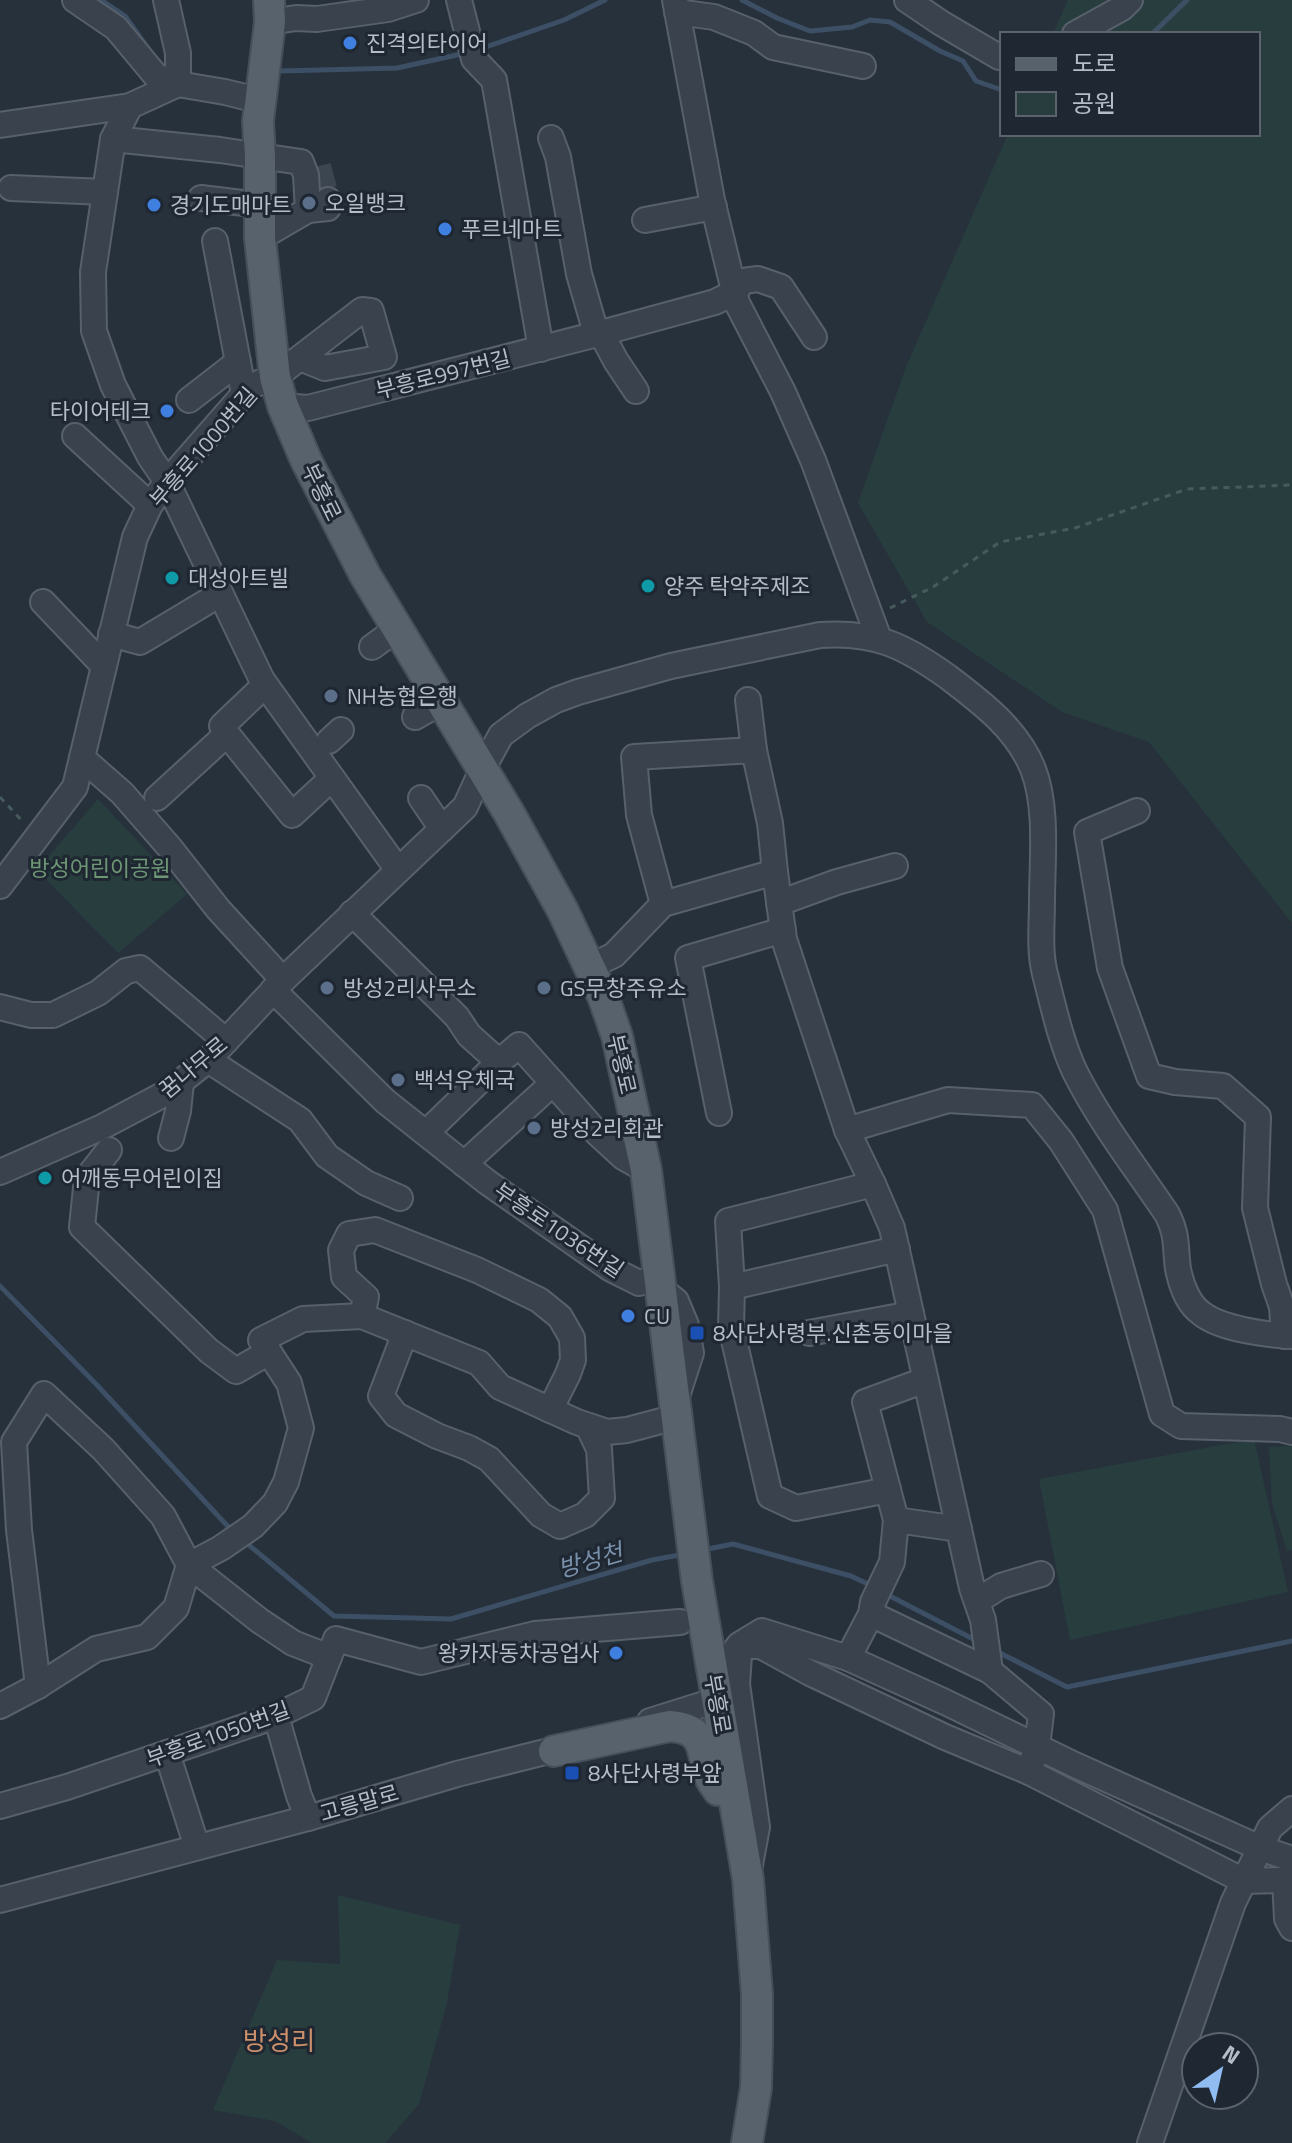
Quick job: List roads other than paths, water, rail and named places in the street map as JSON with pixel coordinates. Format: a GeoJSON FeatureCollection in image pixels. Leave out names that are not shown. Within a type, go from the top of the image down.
{"type":"FeatureCollection","features":[{"type":"Feature","properties":{"kind":"main road","name":"부흥로"},"geometry":{"type":"LineString","coordinates":[[270,11],[258,121],[260,238],[279,391],[301,449],[365,575],[443,701],[563,911],[603,996],[617,1036],[646,1170],[697,1581],[748,1879],[757,1994],[757,2041],[756,2088],[747,2143]]}},
{"type":"Feature","properties":{"kind":"main road"},"geometry":{"type":"LineString","coordinates":[[554,1751],[670,1726],[690,1731],[705,1753],[711,1778],[738,1820]]}},
{"type":"Feature","properties":{"kind":"street"},"geometry":{"type":"LineString","coordinates":[[75,0],[116,28],[156,76],[178,84],[262,101]]}},
{"type":"Feature","properties":{"kind":"street"},"geometry":{"type":"LineString","coordinates":[[166,0],[178,53],[178,84]]}},
{"type":"Feature","properties":{"kind":"street"},"geometry":{"type":"LineString","coordinates":[[270,11],[296,18],[317,19],[388,9],[416,0]]}},
{"type":"Feature","properties":{"kind":"street"},"geometry":{"type":"LineString","coordinates":[[459,0],[471,50],[494,80],[541,349]]}},
{"type":"Feature","properties":{"kind":"street"},"geometry":{"type":"LineString","coordinates":[[907,0],[1000,57]]}},
{"type":"Feature","properties":{"kind":"street"},"geometry":{"type":"LineString","coordinates":[[1079,32],[1122,8],[1130,0]]}},
{"type":"Feature","properties":{"kind":"street"},"geometry":{"type":"LineString","coordinates":[[863,66],[773,47],[754,33],[676,6],[714,207],[737,303],[783,392],[813,460],[875,628]]}},
{"type":"Feature","properties":{"kind":"street"},"geometry":{"type":"LineString","coordinates":[[0,125],[130,106],[178,84]]}},
{"type":"Feature","properties":{"kind":"street"},"geometry":{"type":"LineString","coordinates":[[130,106],[113,139],[93,272],[94,331],[113,385],[150,457],[167,482],[265,685],[398,870]]}},
{"type":"Feature","properties":{"kind":"street"},"geometry":{"type":"LineString","coordinates":[[551,138],[558,157],[579,274],[594,326],[636,391]]}},
{"type":"Feature","properties":{"kind":"street"},"geometry":{"type":"LineString","coordinates":[[113,139],[310,164],[306,175],[318,205],[260,238]]}},
{"type":"Feature","properties":{"kind":"street"},"geometry":{"type":"LineString","coordinates":[[11,188],[105,192]]}},
{"type":"Feature","properties":{"kind":"street"},"geometry":{"type":"LineString","coordinates":[[201,198],[260,205]]}},
{"type":"Feature","properties":{"kind":"street"},"geometry":{"type":"LineString","coordinates":[[645,220],[714,207]]}},
{"type":"Feature","properties":{"kind":"street"},"geometry":{"type":"LineString","coordinates":[[215,241],[244,394]]}},
{"type":"Feature","properties":{"kind":"street","name":"부흥로997번길"},"geometry":{"type":"LineString","coordinates":[[279,391],[308,408],[715,302],[735,292],[743,281],[758,279],[781,287],[814,337]]}},
{"type":"Feature","properties":{"kind":"street","name":"부흥로1000번길"},"geometry":{"type":"LineString","coordinates":[[0,886],[75,787],[135,537],[150,505],[253,385],[279,391],[300,358]]}},
{"type":"Feature","properties":{"kind":"street"},"geometry":{"type":"LineString","coordinates":[[189,400],[238,362]]}},
{"type":"Feature","properties":{"kind":"street"},"geometry":{"type":"LineString","coordinates":[[75,436],[150,505]]}},
{"type":"Feature","properties":{"kind":"street"},"geometry":{"type":"LineString","coordinates":[[111,634],[140,642],[174,626],[220,594]]}},
{"type":"Feature","properties":{"kind":"street"},"geometry":{"type":"LineString","coordinates":[[43,602],[104,666]]}},
{"type":"Feature","properties":{"kind":"street"},"geometry":{"type":"LineString","coordinates":[[372,647],[398,628]]}},
{"type":"Feature","properties":{"kind":"street","name":"꿈나무로"},"geometry":{"type":"LineString","coordinates":[[0,1172],[100,1128],[168,1092],[208,1060],[278,985],[465,807],[501,735],[541,708],[578,692],[671,666],[820,635],[871,636],[875,628],[921,657],[989,708],[1016,739],[1033,769],[1040,799],[1043,969],[1075,1072],[1175,1229],[1178,1270],[1184,1291],[1200,1313],[1230,1326],[1288,1336]]}},
{"type":"Feature","properties":{"kind":"street"},"geometry":{"type":"LineString","coordinates":[[111,634],[132,655]]}},
{"type":"Feature","properties":{"kind":"street"},"geometry":{"type":"LineString","coordinates":[[265,685],[222,726],[227,734],[292,815],[332,778]]}},
{"type":"Feature","properties":{"kind":"street"},"geometry":{"type":"LineString","coordinates":[[748,700],[754,750],[770,823],[783,930],[847,1130],[892,1228],[990,1666]]}},
{"type":"Feature","properties":{"kind":"street"},"geometry":{"type":"LineString","coordinates":[[415,717],[443,701]]}},
{"type":"Feature","properties":{"kind":"street"},"geometry":{"type":"LineString","coordinates":[[157,798],[227,734]]}},
{"type":"Feature","properties":{"kind":"street"},"geometry":{"type":"LineString","coordinates":[[663,904],[639,815],[634,757],[754,750]]}},
{"type":"Feature","properties":{"kind":"street","name":"부흥로1036번길"},"geometry":{"type":"LineString","coordinates":[[82,758],[122,793],[278,985],[385,1101],[464,1164],[611,1269],[639,1283],[660,1283]]}},
{"type":"Feature","properties":{"kind":"street"},"geometry":{"type":"LineString","coordinates":[[421,798],[442,829]]}},
{"type":"Feature","properties":{"kind":"street"},"geometry":{"type":"LineString","coordinates":[[1137,811],[1087,832],[1110,968],[1149,1076],[1175,1082],[1223,1086],[1258,1117],[1255,1208],[1288,1336]]}},
{"type":"Feature","properties":{"kind":"street"},"geometry":{"type":"LineString","coordinates":[[779,903],[895,866]]}},
{"type":"Feature","properties":{"kind":"street"},"geometry":{"type":"LineString","coordinates":[[589,967],[614,955],[663,904],[775,872]]}},
{"type":"Feature","properties":{"kind":"street"},"geometry":{"type":"LineString","coordinates":[[352,913],[499,1062]]}},
{"type":"Feature","properties":{"kind":"street"},"geometry":{"type":"LineString","coordinates":[[719,1113],[688,958],[783,930]]}},
{"type":"Feature","properties":{"kind":"street"},"geometry":{"type":"LineString","coordinates":[[0,1007],[31,1015],[53,1015],[98,993],[126,971],[140,968],[226,1041]]}},
{"type":"Feature","properties":{"kind":"street"},"geometry":{"type":"LineString","coordinates":[[426,1133],[519,1045],[614,1149],[646,1170]]}},
{"type":"Feature","properties":{"kind":"street"},"geometry":{"type":"LineString","coordinates":[[208,1060],[300,1120],[327,1156],[366,1183],[400,1198]]}},
{"type":"Feature","properties":{"kind":"street"},"geometry":{"type":"LineString","coordinates":[[171,1138],[181,1082]]}},
{"type":"Feature","properties":{"kind":"street"},"geometry":{"type":"LineString","coordinates":[[464,1164],[553,1083]]}},
{"type":"Feature","properties":{"kind":"street"},"geometry":{"type":"LineString","coordinates":[[847,1130],[948,1100],[1032,1105],[1061,1141],[1105,1210],[1162,1414],[1181,1426],[1292,1432]]}},
{"type":"Feature","properties":{"kind":"street"},"geometry":{"type":"LineString","coordinates":[[109,1150],[87,1178],[82,1227],[209,1351],[236,1371],[269,1352]]}},
{"type":"Feature","properties":{"kind":"street"},"geometry":{"type":"LineString","coordinates":[[873,1184],[728,1221],[731,1327],[770,1496],[796,1508],[888,1490]]}},
{"type":"Feature","properties":{"kind":"street"},"geometry":{"type":"LineString","coordinates":[[362,1316],[366,1297],[344,1277],[341,1250],[349,1234],[375,1230],[477,1270],[539,1300],[560,1317],[572,1338],[573,1360],[550,1410]]}},
{"type":"Feature","properties":{"kind":"street"},"geometry":{"type":"LineString","coordinates":[[732,1287],[897,1249]]}},
{"type":"Feature","properties":{"kind":"street"},"geometry":{"type":"LineString","coordinates":[[809,1333],[911,1314]]}},
{"type":"Feature","properties":{"kind":"street"},"geometry":{"type":"LineString","coordinates":[[0,1706],[96,1649],[147,1637],[176,1608],[189,1565],[253,1526],[275,1503],[286,1482],[301,1428],[289,1383],[261,1340],[303,1319],[362,1316],[479,1363],[500,1387],[607,1432],[627,1430],[675,1411]]}},
{"type":"Feature","properties":{"kind":"street"},"geometry":{"type":"LineString","coordinates":[[405,1333],[381,1396],[396,1415],[489,1459],[541,1515],[560,1526],[585,1515],[602,1498],[599,1449],[588,1426]]}},
{"type":"Feature","properties":{"kind":"street"},"geometry":{"type":"LineString","coordinates":[[848,1658],[892,1562],[896,1520],[865,1402],[925,1380]]}},
{"type":"Feature","properties":{"kind":"street"},"geometry":{"type":"LineString","coordinates":[[38,1686],[19,1530],[14,1442],[44,1394],[103,1449],[163,1516],[189,1565],[293,1643],[329,1657],[336,1639],[421,1662],[535,1634],[680,1622]]}},
{"type":"Feature","properties":{"kind":"street"},"geometry":{"type":"LineString","coordinates":[[896,1520],[959,1529]]}},
{"type":"Feature","properties":{"kind":"street"},"geometry":{"type":"LineString","coordinates":[[980,1611],[1001,1586],[1041,1574]]}},
{"type":"Feature","properties":{"kind":"street"},"geometry":{"type":"LineString","coordinates":[[872,1608],[990,1666],[1041,1714],[1037,1746],[1029,1772]]}},
{"type":"Feature","properties":{"kind":"street"},"geometry":{"type":"LineString","coordinates":[[717,1700],[729,1658],[739,1645],[762,1631],[848,1658],[1260,1848],[1290,1870]]}},
{"type":"Feature","properties":{"kind":"street"},"geometry":{"type":"LineString","coordinates":[[739,1645],[761,1646],[810,1673],[945,1737],[1029,1772],[1244,1881],[1290,1870]]}},
{"type":"Feature","properties":{"kind":"street"},"geometry":{"type":"LineString","coordinates":[[739,1645],[737,1684],[757,1827],[748,1879]]}},
{"type":"Feature","properties":{"kind":"street","name":"부흥로1050번길"},"geometry":{"type":"LineString","coordinates":[[0,1806],[67,1787],[276,1716],[313,1698],[329,1657]]}},
{"type":"Feature","properties":{"kind":"street","name":"고릉말로"},"geometry":{"type":"LineString","coordinates":[[0,1900],[308,1818],[457,1774],[554,1751],[717,1700]]}},
{"type":"Feature","properties":{"kind":"street"},"geometry":{"type":"LineString","coordinates":[[276,1716],[308,1818]]}},
{"type":"Feature","properties":{"kind":"street"},"geometry":{"type":"LineString","coordinates":[[167,1753],[197,1847]]}},
{"type":"Feature","properties":{"kind":"street"},"geometry":{"type":"LineString","coordinates":[[1150,2143],[1228,1918],[1270,1828],[1292,1809]]}},
{"type":"Feature","properties":{"kind":"street"},"geometry":{"type":"LineString","coordinates":[[1290,1870],[1287,1919],[1292,1928]]}},
{"type":"Feature","properties":{"kind":"waterway"},"geometry":{"type":"LineString","coordinates":[[101,0],[125,16],[152,54]]}},
{"type":"Feature","properties":{"kind":"waterway"},"geometry":{"type":"LineString","coordinates":[[480,49],[564,20],[605,0]]}},
{"type":"Feature","properties":{"kind":"waterway"},"geometry":{"type":"LineString","coordinates":[[742,0],[810,31],[852,27],[870,20],[890,22],[963,61],[976,81],[1000,89]]}},
{"type":"Feature","properties":{"kind":"waterway"},"geometry":{"type":"LineString","coordinates":[[1154,32],[1187,0]]}},
{"type":"Feature","properties":{"kind":"waterway"},"geometry":{"type":"LineString","coordinates":[[281,71],[397,68],[466,53]]}},
{"type":"Feature","properties":{"kind":"waterway","name":"방성천"},"geometry":{"type":"LineString","coordinates":[[0,1286],[233,1532]]}},
{"type":"Feature","properties":{"kind":"waterway","name":"방성천"},"geometry":{"type":"LineString","coordinates":[[244,1541],[334,1616],[451,1619],[652,1560],[685,1554]]}},
{"type":"Feature","properties":{"kind":"waterway","name":"방성천"},"geometry":{"type":"LineString","coordinates":[[703,1550],[733,1544],[851,1576],[874,1587]]}},
{"type":"Feature","properties":{"kind":"waterway","name":"방성천"},"geometry":{"type":"LineString","coordinates":[[886,1594],[977,1641]]}},
{"type":"Feature","properties":{"kind":"waterway","name":"방성천"},"geometry":{"type":"LineString","coordinates":[[996,1651],[1067,1687],[1292,1641]]}},
{"type":"Feature","properties":{"kind":"tunnel"},"geometry":{"type":"LineString","coordinates":[[319,166],[328,200]]}},
{"type":"Feature","properties":{"kind":"place","name":"진격의타이어"},"geometry":{"type":"Point","coordinates":[350,43]}},
{"type":"Feature","properties":{"kind":"place","name":"오일뱅크"},"geometry":{"type":"Point","coordinates":[309,203]}},
{"type":"Feature","properties":{"kind":"place","name":"경기도매마트"},"geometry":{"type":"Point","coordinates":[154,205]}},
{"type":"Feature","properties":{"kind":"place","name":"푸르네마트"},"geometry":{"type":"Point","coordinates":[445,229]}},
{"type":"Feature","properties":{"kind":"place","name":"타이어테크"},"geometry":{"type":"Point","coordinates":[167,411]}},
{"type":"Feature","properties":{"kind":"place","name":"대성아트빌"},"geometry":{"type":"Point","coordinates":[172,578]}},
{"type":"Feature","properties":{"kind":"place","name":"양주 탁약주제조"},"geometry":{"type":"Point","coordinates":[648,586]}},
{"type":"Feature","properties":{"kind":"place","name":"NH농협은행"},"geometry":{"type":"Point","coordinates":[331,696]}},
{"type":"Feature","properties":{"kind":"place","name":"방성2리사무소"},"geometry":{"type":"Point","coordinates":[327,988]}},
{"type":"Feature","properties":{"kind":"place","name":"GS무창주유소"},"geometry":{"type":"Point","coordinates":[544,988]}},
{"type":"Feature","properties":{"kind":"place","name":"백석우체국"},"geometry":{"type":"Point","coordinates":[398,1080]}},
{"type":"Feature","properties":{"kind":"place","name":"방성2리회관"},"geometry":{"type":"Point","coordinates":[534,1128]}},
{"type":"Feature","properties":{"kind":"place","name":"어깨동무어린이집"},"geometry":{"type":"Point","coordinates":[45,1178]}},
{"type":"Feature","properties":{"kind":"place","name":"CU"},"geometry":{"type":"Point","coordinates":[628,1316]}},
{"type":"Feature","properties":{"kind":"place","name":"8사단사령부.신촌동이마을"},"geometry":{"type":"Point","coordinates":[697,1333]}},
{"type":"Feature","properties":{"kind":"place","name":"왕카자동차공업사"},"geometry":{"type":"Point","coordinates":[616,1653]}},
{"type":"Feature","properties":{"kind":"place","name":"8사단사령부앞"},"geometry":{"type":"Point","coordinates":[572,1773]}},
{"type":"Feature","properties":{"kind":"district","name":"방성리"},"geometry":{"type":"Point","coordinates":[279,2040]}},
{"type":"Feature","properties":{"kind":"park label","name":"방성어린이공원"},"geometry":{"type":"Point","coordinates":[100,868]}}]}
